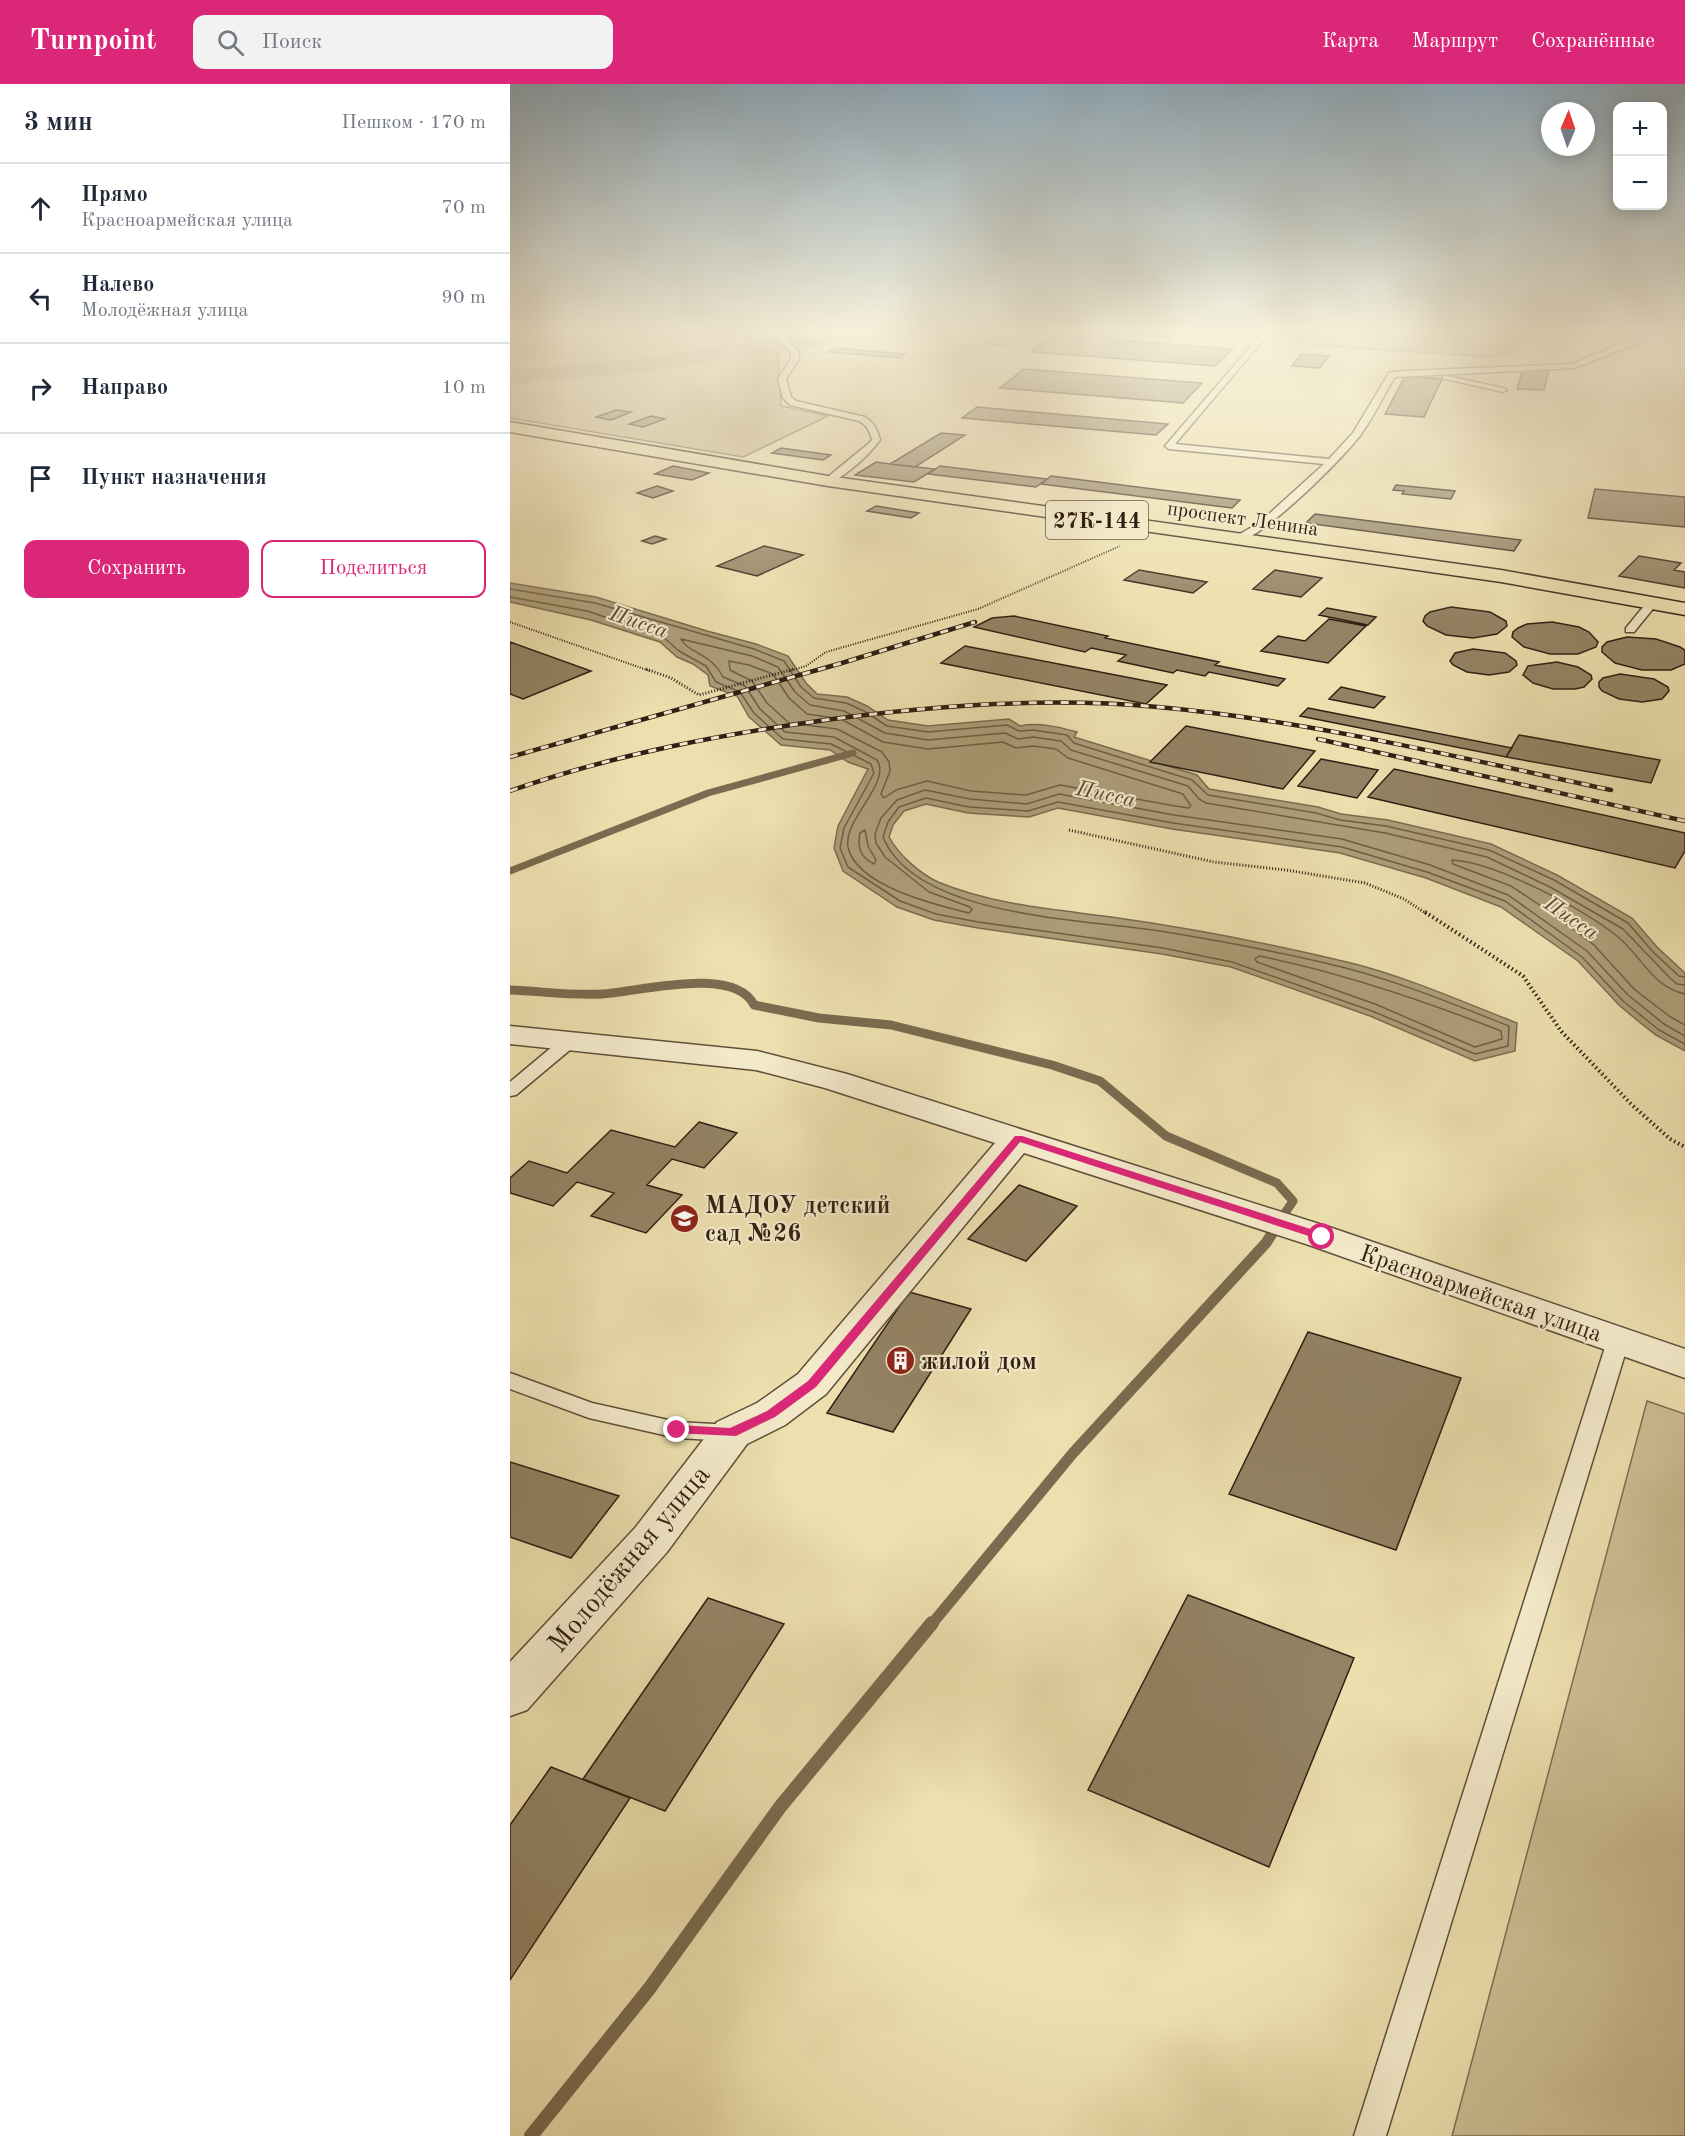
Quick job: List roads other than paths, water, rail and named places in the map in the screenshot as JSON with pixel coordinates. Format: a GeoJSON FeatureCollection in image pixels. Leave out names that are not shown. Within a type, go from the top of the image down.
{"type":"FeatureCollection","features":[{"type":"Feature","properties":{"kind":"main road","name":"проспект Ленина"},"geometry":{"type":"LineString","coordinates":[[514,428],[828,481],[1501,576],[1685,609]]}},
{"type":"Feature","properties":{"kind":"street","name":"Красноармейская улица"},"geometry":{"type":"LineString","coordinates":[[510,1035],[756,1061],[836,1081],[1322,1237],[1685,1365]]}},
{"type":"Feature","properties":{"kind":"street","name":"Молодёжная улица"},"geometry":{"type":"LineString","coordinates":[[510,1695],[651,1540],[732,1433],[771,1414],[812,1384],[1018,1138]]}},
{"type":"Feature","properties":{"kind":"lane"},"geometry":{"type":"LineString","coordinates":[[828,481],[841,474],[876,440],[873,428]]}},
{"type":"Feature","properties":{"kind":"lane"},"geometry":{"type":"LineString","coordinates":[[1184,428],[1168,446],[1331,462]]}},
{"type":"Feature","properties":{"kind":"lane"},"geometry":{"type":"LineString","coordinates":[[1237,540],[1263,525],[1331,462],[1361,428]]}},
{"type":"Feature","properties":{"kind":"lane"},"geometry":{"type":"LineString","coordinates":[[1630,630],[1652,603]]}},
{"type":"Feature","properties":{"kind":"lane"},"geometry":{"type":"LineString","coordinates":[[510,1091],[571,1040]]}},
{"type":"Feature","properties":{"kind":"lane"},"geometry":{"type":"LineString","coordinates":[[1370,2136],[1618,1341]]}},
{"type":"Feature","properties":{"kind":"lane"},"geometry":{"type":"LineString","coordinates":[[510,1381],[588,1410],[677,1430],[732,1433]]}},
{"type":"Feature","properties":{"kind":"water","name":"Писса"},"geometry":{"type":"Polygon","coordinates":[[[510,583],[596,597],[756,644],[788,656],[806,683],[817,694],[847,697],[867,706],[888,720],[928,726],[1009,719],[1020,726],[1056,727],[1077,732],[1074,737],[1197,775],[1209,789],[1318,807],[1341,814],[1388,820],[1491,844],[1557,875],[1632,918],[1657,947],[1685,973],[1685,1051],[1656,1035],[1638,1021],[1619,1005],[1578,961],[1501,907],[1426,878],[1340,853],[1172,829],[1058,808],[1029,817],[968,813],[926,804],[904,811],[893,825],[889,837],[904,857],[924,874],[938,882],[980,896],[1023,905],[1141,921],[1231,937],[1351,963],[1393,975],[1517,1023],[1515,1051],[1475,1061],[1370,1016],[1231,967],[1162,954],[978,928],[934,920],[897,907],[843,871],[834,848],[838,826],[868,769],[848,762],[830,750],[781,745],[749,717],[737,696],[710,686],[708,675],[693,664],[677,657],[660,642],[591,620],[510,602],[510,583]]]}},
{"type":"Feature","properties":{"kind":"waterway"},"geometry":{"type":"LineString","coordinates":[[510,871],[708,793],[853,753]]}},
{"type":"Feature","properties":{"kind":"waterway"},"geometry":{"type":"LineString","coordinates":[[510,990],[602,994],[661,986],[707,983],[727,986],[743,993],[754,1005],[819,1018],[891,1025],[1052,1065],[1100,1081],[1166,1136],[1277,1183],[1293,1201],[1277,1225]]}},
{"type":"Feature","properties":{"kind":"waterway"},"geometry":{"type":"LineString","coordinates":[[931,1625],[1073,1453],[1266,1243],[1278,1224]]}},
{"type":"Feature","properties":{"kind":"waterway"},"geometry":{"type":"LineString","coordinates":[[531,2136],[649,1989],[780,1807],[932,1623]]}},
{"type":"Feature","properties":{"kind":"railway"},"geometry":{"type":"LineString","coordinates":[[510,757],[842,663],[975,622]]}},
{"type":"Feature","properties":{"kind":"railway"},"geometry":{"type":"LineString","coordinates":[[510,791],[629,756],[751,731],[914,710],[1036,703],[1158,707],[1272,721],[1442,753],[1611,790]]}},
{"type":"Feature","properties":{"kind":"railway"},"geometry":{"type":"LineString","coordinates":[[1318,739],[1685,821]]}},
{"type":"Feature","properties":{"kind":"place","name":"МАДОУ детский сад №26"},"geometry":{"type":"Point","coordinates":[684,1219]}},
{"type":"Feature","properties":{"kind":"place","name":"жилой дом"},"geometry":{"type":"Point","coordinates":[900,1361]}}]}
